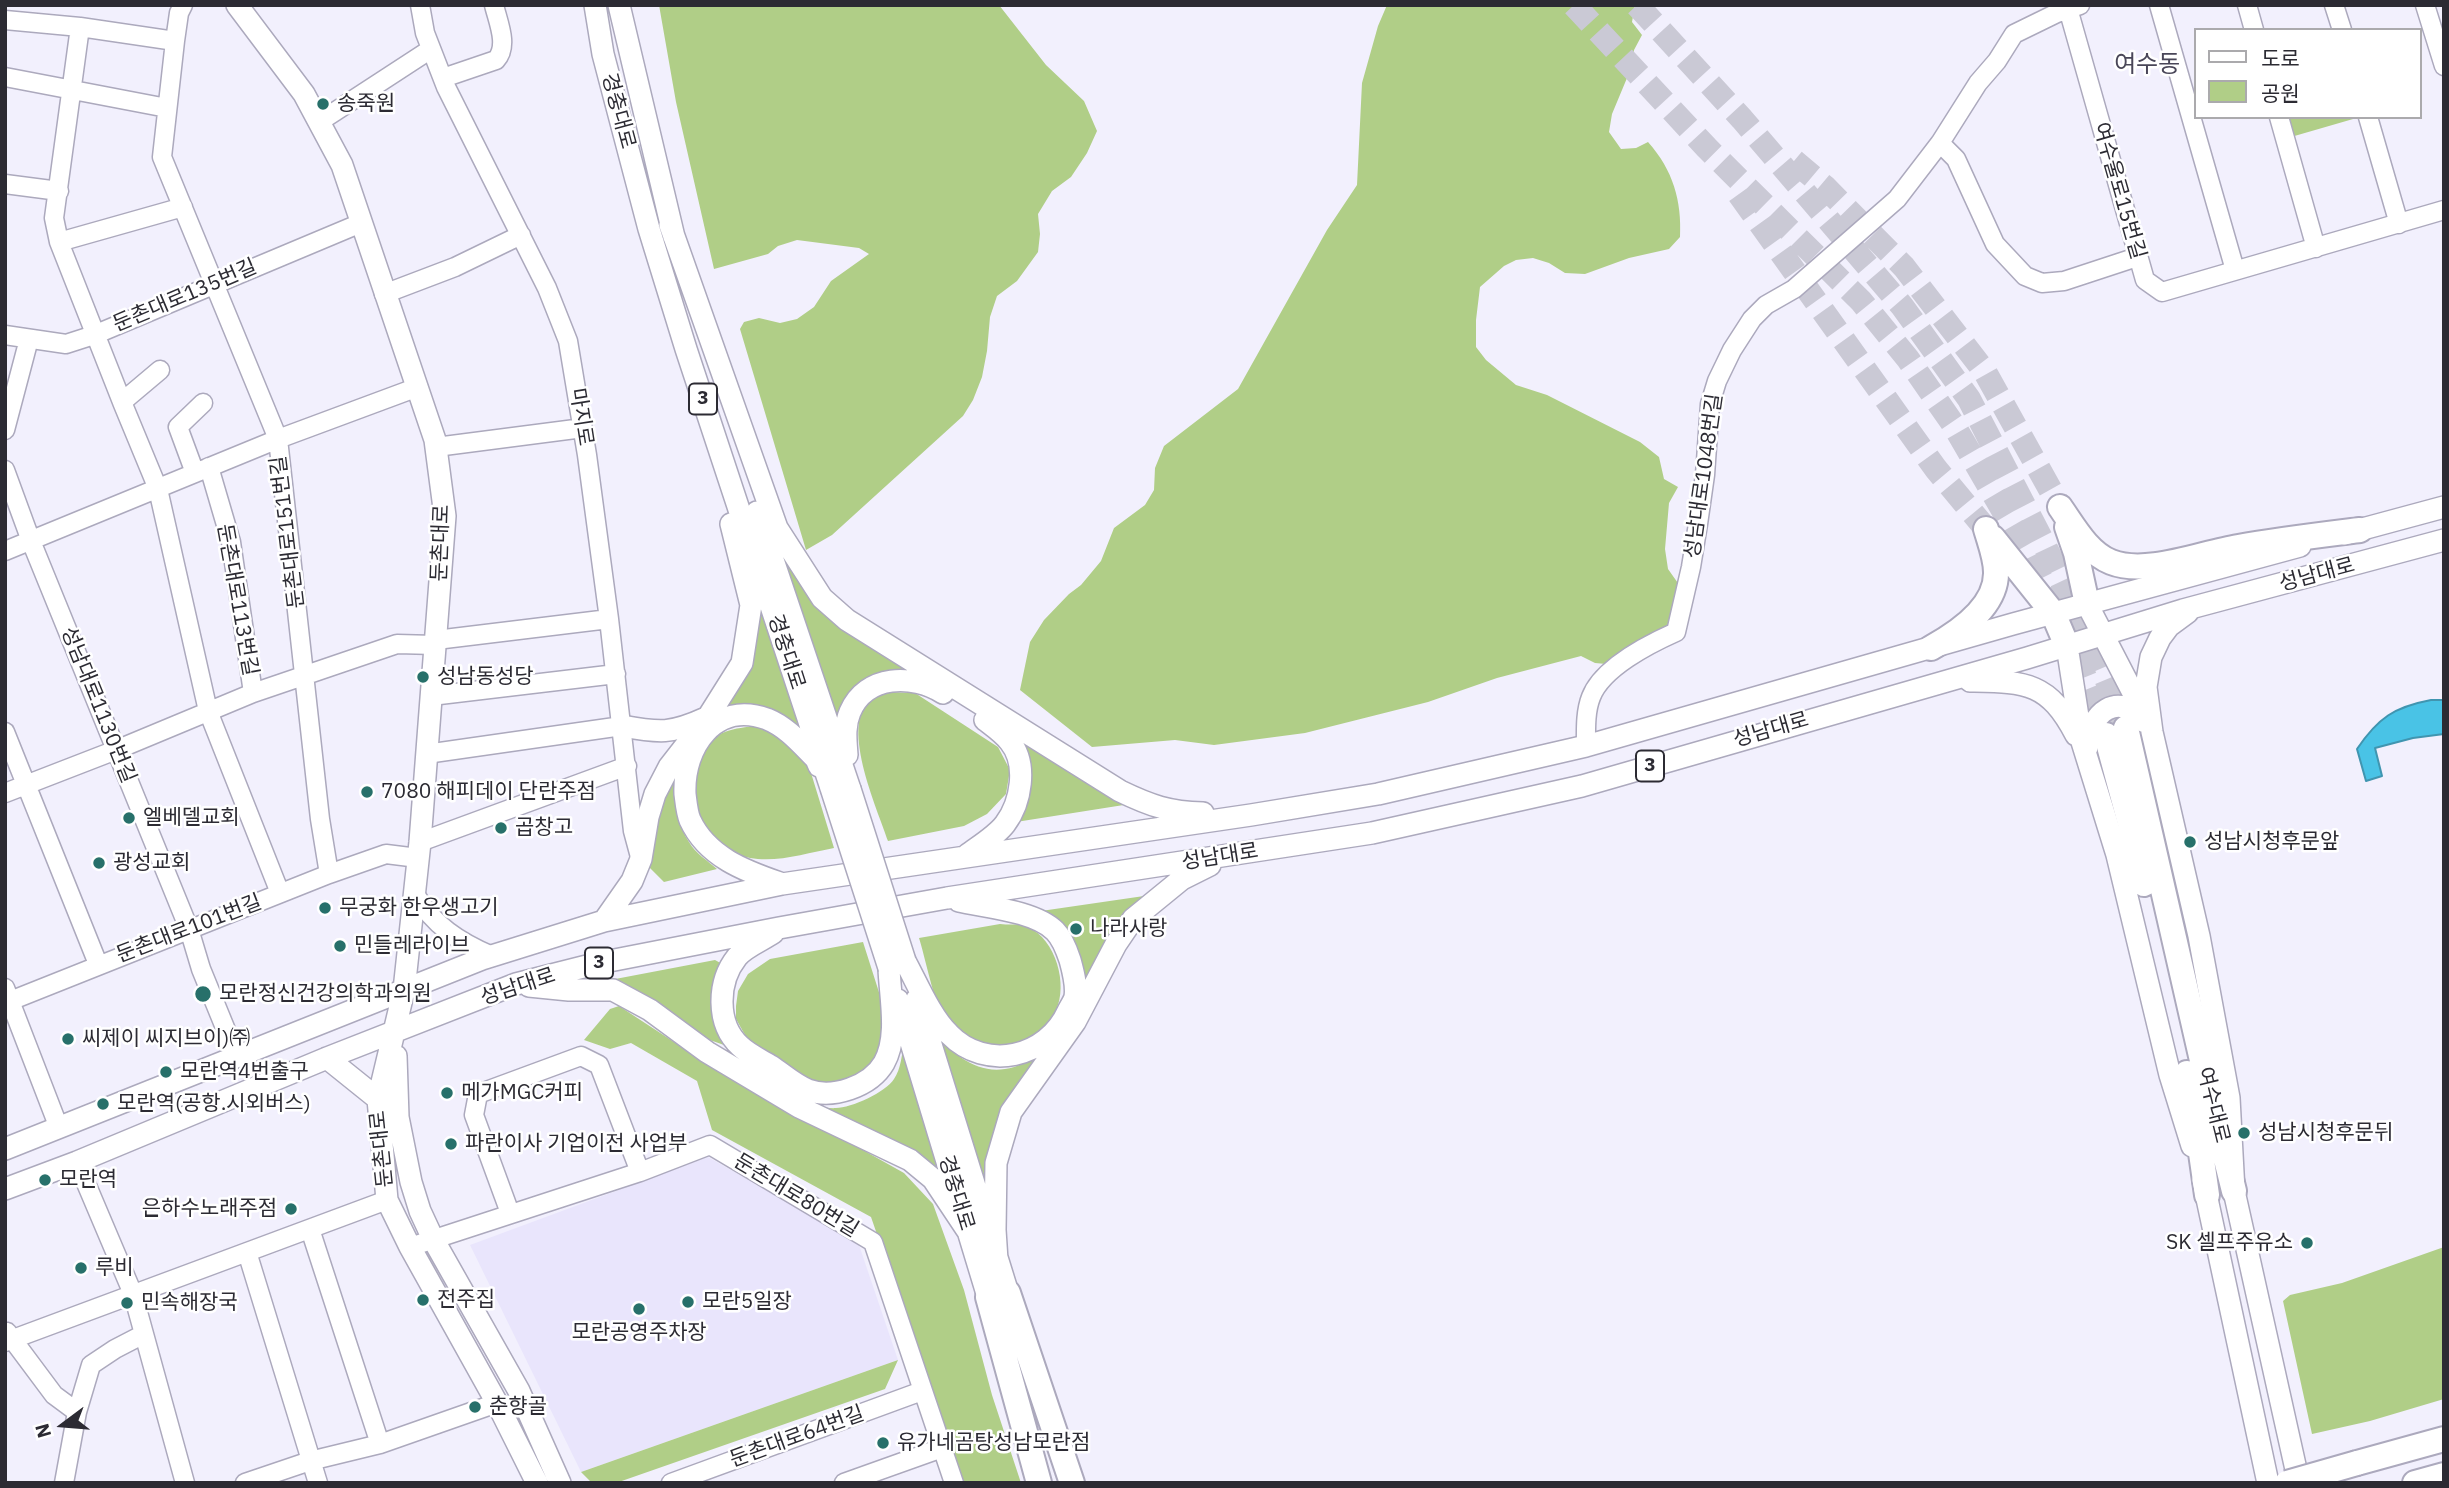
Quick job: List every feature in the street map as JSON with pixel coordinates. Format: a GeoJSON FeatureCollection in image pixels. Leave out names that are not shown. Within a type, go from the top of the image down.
{"type":"FeatureCollection","features":[{"type":"Feature","properties":{"kind":"highway"},"geometry":{"type":"LineString","coordinates":[[2087,604],[2076,553],[2060,508],[2097,554],[2123,566],[2140,567],[2237,547],[2360,530]]}},
{"type":"Feature","properties":{"kind":"highway"},"geometry":{"type":"LineString","coordinates":[[1931,648],[1974,617],[1992,591],[1996,572],[1986,529],[2053,613],[2067,646]]}},
{"type":"Feature","properties":{"kind":"highway","name":"여수대로"},"geometry":{"type":"LineString","coordinates":[[2207,1195],[2194,1104],[2130,823],[2116,732],[2234,1191]]}},
{"type":"Feature","properties":{"kind":"highway"},"geometry":{"type":"LineString","coordinates":[[998,1295],[1014,1385],[1039,1483]]}},
{"type":"Feature","properties":{"kind":"highway"},"geometry":{"type":"LineString","coordinates":[[998,1295],[1082,1483]]}},
{"type":"Feature","properties":{"kind":"highway"},"geometry":{"type":"LineString","coordinates":[[1014,1385],[1047,1483]]}},
{"type":"Feature","properties":{"kind":"highway"},"geometry":{"type":"LineString","coordinates":[[1039,1389],[1072,1483]]}},
{"type":"Feature","properties":{"kind":"highway"},"geometry":{"type":"LineString","coordinates":[[2287,1483],[2444,1440]]}},
{"type":"Feature","properties":{"kind":"highway"},"geometry":{"type":"LineString","coordinates":[[2415,1483],[2444,1475]]}},
{"type":"Feature","properties":{"kind":"main road","name":"둔촌대로"},"geometry":{"type":"LineString","coordinates":[[237,5],[304,94],[342,165],[436,447],[445,516],[419,850],[404,990],[377,1099],[387,1200],[537,1483]]}},
{"type":"Feature","properties":{"kind":"main road","name":"경충대로"},"geometry":{"type":"LineString","coordinates":[[595,5],[606,68],[649,229],[686,349],[841,788]]}},
{"type":"Feature","properties":{"kind":"main road","name":"경충대로"},"geometry":{"type":"LineString","coordinates":[[619,5],[670,225],[841,788],[997,1260],[998,1295]]}},
{"type":"Feature","properties":{"kind":"main road"},"geometry":{"type":"LineString","coordinates":[[670,225],[777,528],[822,598],[847,620],[1120,791],[1152,806],[1181,812],[1251,816]]}},
{"type":"Feature","properties":{"kind":"main road"},"geometry":{"type":"LineString","coordinates":[[604,921],[632,881],[641,859],[655,794],[669,767],[708,717],[742,663],[751,605],[686,349]]}},
{"type":"Feature","properties":{"kind":"main road","name":"성남대로"},"geometry":{"type":"LineString","coordinates":[[5,1149],[492,956],[604,921],[782,884],[967,855],[1251,816],[1378,794],[1586,746],[2053,613],[2444,507]]}},
{"type":"Feature","properties":{"kind":"main road","name":"성남대로"},"geometry":{"type":"LineString","coordinates":[[5,1189],[516,984],[599,963],[947,898],[1372,833],[1582,786],[2203,605],[2444,540]]}},
{"type":"Feature","properties":{"kind":"main road"},"geometry":{"type":"LineString","coordinates":[[2087,604],[2152,732]]}},
{"type":"Feature","properties":{"kind":"main road"},"geometry":{"type":"LineString","coordinates":[[2203,605],[2169,626],[2151,656],[2146,687],[2152,732],[2199,936],[2230,1098],[2234,1191]]}},
{"type":"Feature","properties":{"kind":"main road"},"geometry":{"type":"LineString","coordinates":[[2067,646],[2087,759],[2118,855],[2170,1075],[2207,1195]]}},
{"type":"Feature","properties":{"kind":"main road"},"geometry":{"type":"LineString","coordinates":[[841,788],[845,733],[850,712],[862,695],[878,683],[901,680],[929,684],[999,729],[1012,744],[1020,766],[1020,790],[1004,826],[967,855]]}},
{"type":"Feature","properties":{"kind":"main road"},"geometry":{"type":"LineString","coordinates":[[1945,681],[2015,682],[2040,691],[2064,714],[2087,759]]}},
{"type":"Feature","properties":{"kind":"main road"},"geometry":{"type":"LineString","coordinates":[[2087,759],[2090,729],[2096,717],[2108,708],[2122,706],[2134,711],[2152,732]]}},
{"type":"Feature","properties":{"kind":"main road"},"geometry":{"type":"LineString","coordinates":[[782,884],[741,870],[705,841],[690,820],[685,777],[689,755],[702,735],[718,721],[742,714],[765,719],[785,728],[841,788]]}},
{"type":"Feature","properties":{"kind":"main road"},"geometry":{"type":"LineString","coordinates":[[622,726],[667,732],[682,729],[708,717]]}},
{"type":"Feature","properties":{"kind":"main road"},"geometry":{"type":"LineString","coordinates":[[997,1260],[996,1163],[1011,1112],[1075,1022],[1116,944],[1133,919],[1182,880],[1226,856]]}},
{"type":"Feature","properties":{"kind":"main road"},"geometry":{"type":"LineString","coordinates":[[897,964],[947,1033],[977,1052],[998,1057],[1021,1055],[1044,1043],[1062,1024],[1075,997],[1074,975],[1068,953],[1056,932],[1039,920],[947,898]]}},
{"type":"Feature","properties":{"kind":"main road"},"geometry":{"type":"LineString","coordinates":[[779,928],[738,956],[726,980],[722,996],[723,1012],[728,1029],[740,1046],[807,1090],[831,1094],[851,1088],[868,1079],[883,1065],[892,1043],[897,964]]}},
{"type":"Feature","properties":{"kind":"main road","name":"경충대로"},"geometry":{"type":"LineString","coordinates":[[897,964],[967,1230],[998,1295]]}},
{"type":"Feature","properties":{"kind":"main road"},"geometry":{"type":"LineString","coordinates":[[516,984],[569,990],[613,990],[625,996],[650,1010],[707,1052],[799,1107],[909,1160],[933,1179],[967,1230]]}},
{"type":"Feature","properties":{"kind":"main road","name":"둔촌대로"},"geometry":{"type":"LineString","coordinates":[[395,1033],[398,1117],[411,1182],[420,1211],[433,1239],[519,1391],[559,1483]]}},
{"type":"Feature","properties":{"kind":"main road"},"geometry":{"type":"LineString","coordinates":[[327,1058],[377,1099]]}},
{"type":"Feature","properties":{"kind":"main road","name":"여수대로"},"geometry":{"type":"LineString","coordinates":[[2234,1191],[2299,1483]]}},
{"type":"Feature","properties":{"kind":"main road","name":"여수대로"},"geometry":{"type":"LineString","coordinates":[[2207,1195],[2268,1483]]}},
{"type":"Feature","properties":{"kind":"street","name":"마지로"},"geometry":{"type":"LineString","coordinates":[[420,5],[425,33],[443,78],[547,288],[568,341],[583,428],[609,620],[633,831],[641,859]]}},
{"type":"Feature","properties":{"kind":"street"},"geometry":{"type":"LineString","coordinates":[[443,78],[496,60],[502,54],[503,45],[494,5]]}},
{"type":"Feature","properties":{"kind":"street"},"geometry":{"type":"LineString","coordinates":[[2159,5],[2235,271]]}},
{"type":"Feature","properties":{"kind":"street"},"geometry":{"type":"LineString","coordinates":[[2247,5],[2253,28]]}},
{"type":"Feature","properties":{"kind":"street"},"geometry":{"type":"LineString","coordinates":[[2334,5],[2341,28]]}},
{"type":"Feature","properties":{"kind":"street"},"geometry":{"type":"LineString","coordinates":[[2424,5],[2444,66]]}},
{"type":"Feature","properties":{"kind":"street","name":"여수울로15번길"},"geometry":{"type":"LineString","coordinates":[[2072,6],[2137,257],[2145,280],[2162,292],[2444,210]]}},
{"type":"Feature","properties":{"kind":"street","name":"성남대로1048번길"},"geometry":{"type":"LineString","coordinates":[[1586,746],[1591,698],[1600,683],[1612,670],[1644,648],[1676,632],[1700,511],[1710,404],[1732,349],[1752,318],[1766,305],[1794,289],[1897,199],[1940,143],[1978,83],[1997,61],[2014,34],[2072,6]]}},
{"type":"Feature","properties":{"kind":"street","name":"둔촌대로151번길"},"geometry":{"type":"LineString","coordinates":[[177,8],[162,157],[278,439],[320,819],[329,874]]}},
{"type":"Feature","properties":{"kind":"street"},"geometry":{"type":"LineString","coordinates":[[5,20],[80,27],[174,41]]}},
{"type":"Feature","properties":{"kind":"street"},"geometry":{"type":"LineString","coordinates":[[80,27],[54,218],[59,242],[94,335],[158,489],[208,711]]}},
{"type":"Feature","properties":{"kind":"street"},"geometry":{"type":"LineString","coordinates":[[319,122],[431,49]]}},
{"type":"Feature","properties":{"kind":"street"},"geometry":{"type":"LineString","coordinates":[[5,77],[167,108]]}},
{"type":"Feature","properties":{"kind":"street"},"geometry":{"type":"LineString","coordinates":[[2280,119],[2315,247]]}},
{"type":"Feature","properties":{"kind":"street"},"geometry":{"type":"LineString","coordinates":[[2369,119],[2399,224]]}},
{"type":"Feature","properties":{"kind":"street"},"geometry":{"type":"LineString","coordinates":[[1940,143],[1956,159],[1995,244],[2025,276],[2042,283],[2064,281],[2137,257]]}},
{"type":"Feature","properties":{"kind":"street"},"geometry":{"type":"LineString","coordinates":[[5,184],[59,191]]}},
{"type":"Feature","properties":{"kind":"street"},"geometry":{"type":"LineString","coordinates":[[59,242],[183,207]]}},
{"type":"Feature","properties":{"kind":"street","name":"둔촌대로135번길"},"geometry":{"type":"LineString","coordinates":[[5,335],[66,344],[94,335],[361,223]]}},
{"type":"Feature","properties":{"kind":"street"},"geometry":{"type":"LineString","coordinates":[[384,294],[455,267],[521,235]]}},
{"type":"Feature","properties":{"kind":"street"},"geometry":{"type":"LineString","coordinates":[[5,430],[29,339]]}},
{"type":"Feature","properties":{"kind":"street"},"geometry":{"type":"LineString","coordinates":[[122,402],[160,370]]}},
{"type":"Feature","properties":{"kind":"street"},"geometry":{"type":"LineString","coordinates":[[5,551],[278,439],[418,387]]}},
{"type":"Feature","properties":{"kind":"street","name":"둔촌대로113번길"},"geometry":{"type":"LineString","coordinates":[[204,403],[178,427],[202,470],[231,542],[253,693]]}},
{"type":"Feature","properties":{"kind":"street"},"geometry":{"type":"LineString","coordinates":[[436,447],[583,428]]}},
{"type":"Feature","properties":{"kind":"street","name":"성남대로1130번길"},"geometry":{"type":"LineString","coordinates":[[5,470],[31,541],[189,929],[201,969],[237,1057]]}},
{"type":"Feature","properties":{"kind":"street"},"geometry":{"type":"LineString","coordinates":[[435,642],[609,620]]}},
{"type":"Feature","properties":{"kind":"street","name":"둔촌대로113번길"},"geometry":{"type":"LineString","coordinates":[[5,793],[253,693],[397,644],[435,642]]}},
{"type":"Feature","properties":{"kind":"street"},"geometry":{"type":"LineString","coordinates":[[431,696],[616,674]]}},
{"type":"Feature","properties":{"kind":"street","name":"둔촌대로101번길"},"geometry":{"type":"LineString","coordinates":[[208,711],[280,893]]}},
{"type":"Feature","properties":{"kind":"street"},"geometry":{"type":"LineString","coordinates":[[426,754],[622,726]]}},
{"type":"Feature","properties":{"kind":"street"},"geometry":{"type":"LineString","coordinates":[[5,732],[25,785]]}},
{"type":"Feature","properties":{"kind":"street"},"geometry":{"type":"LineString","coordinates":[[419,850],[626,766]]}},
{"type":"Feature","properties":{"kind":"street","name":"둔촌대로101번길"},"geometry":{"type":"LineString","coordinates":[[25,785],[98,964]]}},
{"type":"Feature","properties":{"kind":"street","name":"둔촌대로101번길"},"geometry":{"type":"LineString","coordinates":[[7,997],[329,874],[386,855],[419,850]]}},
{"type":"Feature","properties":{"kind":"street"},"geometry":{"type":"LineString","coordinates":[[415,894],[426,912],[438,924],[462,942],[492,956]]}},
{"type":"Feature","properties":{"kind":"street"},"geometry":{"type":"LineString","coordinates":[[7,997],[59,1128]]}},
{"type":"Feature","properties":{"kind":"street"},"geometry":{"type":"LineString","coordinates":[[510,1213],[474,1115],[478,1094],[581,1056],[599,1065],[640,1172]]}},
{"type":"Feature","properties":{"kind":"street","name":"둔촌대로80번길"},"geometry":{"type":"LineString","coordinates":[[410,1247],[640,1172],[710,1145],[873,1242],[954,1483]]}},
{"type":"Feature","properties":{"kind":"street"},"geometry":{"type":"LineString","coordinates":[[77,1162],[133,1294],[185,1483]]}},
{"type":"Feature","properties":{"kind":"street"},"geometry":{"type":"LineString","coordinates":[[76,1412],[54,1395],[8,1337],[387,1200]]}},
{"type":"Feature","properties":{"kind":"street"},"geometry":{"type":"LineString","coordinates":[[310,1229],[380,1444]]}},
{"type":"Feature","properties":{"kind":"street"},"geometry":{"type":"LineString","coordinates":[[247,1252],[318,1483]]}},
{"type":"Feature","properties":{"kind":"street"},"geometry":{"type":"LineString","coordinates":[[64,1483],[76,1412],[91,1366],[115,1349],[144,1334]]}},
{"type":"Feature","properties":{"kind":"street","name":"둔촌대로64번길"},"geometry":{"type":"LineString","coordinates":[[671,1483],[922,1391]]}},
{"type":"Feature","properties":{"kind":"street"},"geometry":{"type":"LineString","coordinates":[[245,1483],[310,1461],[380,1444],[497,1404]]}},
{"type":"Feature","properties":{"kind":"street"},"geometry":{"type":"LineString","coordinates":[[844,1483],[942,1448]]}},
{"type":"Feature","properties":{"kind":"shaded area","name":"모란5일장"},"geometry":{"type":"Polygon","coordinates":[[[708,1157],[858,1242],[898,1360],[581,1472],[470,1245],[708,1157]]]}},
{"type":"Feature","properties":{"kind":"green space"},"geometry":{"type":"Polygon","coordinates":[[[659,5],[999,5],[1046,65],[1084,101],[1097,131],[1087,153],[1071,177],[1052,191],[1038,214],[1038,252],[1017,281],[997,296],[990,317],[982,377],[963,416],[832,535],[806,550],[740,329],[744,322],[759,318],[780,323],[797,319],[814,307],[831,281],[869,254],[859,248],[797,240],[778,246],[768,254],[714,269],[676,102],[659,5]]]}},
{"type":"Feature","properties":{"kind":"green space"},"geometry":{"type":"Polygon","coordinates":[[[1387,5],[1635,5],[1632,22],[1642,35],[1634,50],[1632,66],[1612,114],[1609,132],[1621,149],[1636,148],[1648,142],[1657,153],[1674,186],[1680,237],[1669,249],[1629,258],[1585,274],[1565,273],[1549,263],[1533,258],[1516,260],[1504,266],[1480,287],[1476,347],[1486,360],[1516,385],[1547,395],[1640,442],[1659,457],[1664,479],[1678,487],[1669,503],[1665,549],[1668,569],[1680,586],[1675,617],[1664,630],[1606,664],[1595,663],[1581,656],[1497,678],[1428,702],[1305,733],[1214,745],[1175,740],[1092,747],[1020,690],[1030,642],[1044,620],[1081,585],[1101,561],[1114,528],[1145,505],[1154,490],[1155,468],[1164,446],[1238,389],[1327,230],[1357,185],[1362,83],[1378,26],[1387,5]]]}},
{"type":"Feature","properties":{"kind":"green space"},"geometry":{"type":"Polygon","coordinates":[[[2286,119],[2353,119],[2291,137],[2286,119]]]}},
{"type":"Feature","properties":{"kind":"green space"},"geometry":{"type":"Polygon","coordinates":[[[780,555],[804,588],[917,672],[883,676],[839,722],[780,555]]]}},
{"type":"Feature","properties":{"kind":"green space"},"geometry":{"type":"Polygon","coordinates":[[[760,599],[809,737],[783,716],[762,710],[708,721],[760,599]]]}},
{"type":"Feature","properties":{"kind":"green space"},"geometry":{"type":"Polygon","coordinates":[[[890,692],[915,693],[998,747],[1010,770],[1006,794],[987,814],[964,826],[888,841],[863,766],[859,724],[863,708],[874,697],[890,692]]]}},
{"type":"Feature","properties":{"kind":"green space"},"geometry":{"type":"Polygon","coordinates":[[[761,726],[788,741],[808,763],[834,848],[781,858],[750,858],[725,847],[706,829],[694,787],[697,754],[708,741],[722,733],[761,726]]]}},
{"type":"Feature","properties":{"kind":"green space"},"geometry":{"type":"Polygon","coordinates":[[[1009,731],[1130,804],[1016,822],[1023,808],[1028,786],[1024,766],[1009,731]]]}},
{"type":"Feature","properties":{"kind":"green space"},"geometry":{"type":"Polygon","coordinates":[[[686,745],[678,782],[679,818],[692,846],[717,869],[664,882],[649,867],[657,828],[651,803],[686,745]]]}},
{"type":"Feature","properties":{"kind":"green space"},"geometry":{"type":"Polygon","coordinates":[[[1144,896],[1114,924],[1082,991],[1041,911],[1144,896]]]}},
{"type":"Feature","properties":{"kind":"green space"},"geometry":{"type":"Polygon","coordinates":[[[1000,924],[1022,925],[1042,937],[1055,958],[1061,982],[1058,1005],[1044,1026],[1023,1040],[998,1047],[974,1043],[942,1014],[919,938],[1000,924]]]}},
{"type":"Feature","properties":{"kind":"green space"},"geometry":{"type":"Polygon","coordinates":[[[863,942],[884,1008],[884,1043],[861,1075],[839,1087],[816,1086],[749,1042],[736,1019],[738,991],[748,974],[770,959],[863,942]]]}},
{"type":"Feature","properties":{"kind":"green space"},"geometry":{"type":"Polygon","coordinates":[[[715,960],[724,965],[715,1022],[724,1045],[690,1033],[610,980],[715,960]]]}},
{"type":"Feature","properties":{"kind":"green space"},"geometry":{"type":"Polygon","coordinates":[[[619,1006],[700,1059],[904,1173],[933,1204],[964,1290],[992,1395],[1021,1483],[963,1483],[871,1217],[712,1130],[697,1081],[631,1043],[610,1049],[584,1040],[610,1009],[619,1006]]]}},
{"type":"Feature","properties":{"kind":"green space"},"geometry":{"type":"Polygon","coordinates":[[[933,1034],[965,1060],[994,1070],[1010,1068],[1042,1055],[984,1200],[933,1034]]]}},
{"type":"Feature","properties":{"kind":"green space"},"geometry":{"type":"Polygon","coordinates":[[[904,1042],[947,1187],[804,1102],[828,1108],[842,1107],[876,1094],[890,1084],[896,1075],[904,1042]]]}},
{"type":"Feature","properties":{"kind":"green space"},"geometry":{"type":"Polygon","coordinates":[[[2444,1247],[2444,1399],[2370,1421],[2312,1434],[2283,1301],[2290,1295],[2342,1283],[2444,1247]]]}},
{"type":"Feature","properties":{"kind":"green space"},"geometry":{"type":"Polygon","coordinates":[[[898,1360],[885,1389],[616,1483],[592,1483],[581,1472],[898,1360]]]}},
{"type":"Feature","properties":{"kind":"water"},"geometry":{"type":"Polygon","coordinates":[[[2431,700],[2444,700],[2444,734],[2413,738],[2375,748],[2382,776],[2366,781],[2357,749],[2372,729],[2397,710],[2431,700]]]}},
{"type":"Feature","properties":{"kind":"tunnel"},"geometry":{"type":"LineString","coordinates":[[1574,5],[1707,148],[1861,301],[1908,359],[1953,424],[2029,555],[2063,623],[2106,735]]}},
{"type":"Feature","properties":{"kind":"tunnel"},"geometry":{"type":"LineString","coordinates":[[1637,5],[1742,119],[1902,306],[1969,399],[2044,544],[2092,645],[2126,726]]}},
{"type":"Feature","properties":{"kind":"tunnel"},"geometry":{"type":"LineString","coordinates":[[1794,161],[1825,187],[1904,267],[1985,372],[2060,507]]}},
{"type":"Feature","properties":{"kind":"tunnel"},"geometry":{"type":"LineString","coordinates":[[1739,194],[1936,469],[1986,529]]}},
{"type":"Feature","properties":{"kind":"place","name":"송죽원"},"geometry":{"type":"Point","coordinates":[323,104]}},
{"type":"Feature","properties":{"kind":"place","name":"성남동성당"},"geometry":{"type":"Point","coordinates":[423,677]}},
{"type":"Feature","properties":{"kind":"place","name":"7080 해피데이 단란주점"},"geometry":{"type":"Point","coordinates":[367,792]}},
{"type":"Feature","properties":{"kind":"place","name":"엘베델교회"},"geometry":{"type":"Point","coordinates":[129,818]}},
{"type":"Feature","properties":{"kind":"place","name":"곱창고"},"geometry":{"type":"Point","coordinates":[501,828]}},
{"type":"Feature","properties":{"kind":"place","name":"성남시청후문앞"},"geometry":{"type":"Point","coordinates":[2190,842]}},
{"type":"Feature","properties":{"kind":"place","name":"광성교회"},"geometry":{"type":"Point","coordinates":[99,863]}},
{"type":"Feature","properties":{"kind":"place","name":"무궁화 한우생고기"},"geometry":{"type":"Point","coordinates":[325,908]}},
{"type":"Feature","properties":{"kind":"place","name":"나라사랑"},"geometry":{"type":"Point","coordinates":[1076,929]}},
{"type":"Feature","properties":{"kind":"place","name":"민들레라이브"},"geometry":{"type":"Point","coordinates":[340,946]}},
{"type":"Feature","properties":{"kind":"place","name":"모란정신건강의학과의원"},"geometry":{"type":"Point","coordinates":[203,994]}},
{"type":"Feature","properties":{"kind":"place","name":"씨제이 씨지브이)㈜"},"geometry":{"type":"Point","coordinates":[68,1039]}},
{"type":"Feature","properties":{"kind":"place","name":"모란역4번출구"},"geometry":{"type":"Point","coordinates":[166,1072]}},
{"type":"Feature","properties":{"kind":"place","name":"메가MGC커피"},"geometry":{"type":"Point","coordinates":[447,1093]}},
{"type":"Feature","properties":{"kind":"place","name":"모란역(공항.시외버스)"},"geometry":{"type":"Point","coordinates":[103,1104]}},
{"type":"Feature","properties":{"kind":"place","name":"성남시청후문뒤"},"geometry":{"type":"Point","coordinates":[2244,1133]}},
{"type":"Feature","properties":{"kind":"place","name":"파란이사 기업이전 사업부"},"geometry":{"type":"Point","coordinates":[451,1144]}},
{"type":"Feature","properties":{"kind":"place","name":"모란역"},"geometry":{"type":"Point","coordinates":[45,1180]}},
{"type":"Feature","properties":{"kind":"place","name":"은하수노래주점"},"geometry":{"type":"Point","coordinates":[291,1209]}},
{"type":"Feature","properties":{"kind":"place","name":"SK 셀프주유소"},"geometry":{"type":"Point","coordinates":[2307,1243]}},
{"type":"Feature","properties":{"kind":"place","name":"루비"},"geometry":{"type":"Point","coordinates":[81,1268]}},
{"type":"Feature","properties":{"kind":"place","name":"전주집"},"geometry":{"type":"Point","coordinates":[423,1300]}},
{"type":"Feature","properties":{"kind":"place","name":"모란5일장"},"geometry":{"type":"Point","coordinates":[688,1302]}},
{"type":"Feature","properties":{"kind":"place","name":"민속해장국"},"geometry":{"type":"Point","coordinates":[127,1303]}},
{"type":"Feature","properties":{"kind":"place","name":"모란공영주차장"},"geometry":{"type":"Point","coordinates":[639,1309]}},
{"type":"Feature","properties":{"kind":"place","name":"춘향골"},"geometry":{"type":"Point","coordinates":[475,1407]}},
{"type":"Feature","properties":{"kind":"place","name":"유가네곰탕성남모란점"},"geometry":{"type":"Point","coordinates":[883,1443]}},
{"type":"Feature","properties":{"kind":"district","name":"여수동"},"geometry":{"type":"Point","coordinates":[2147,65]}}]}
